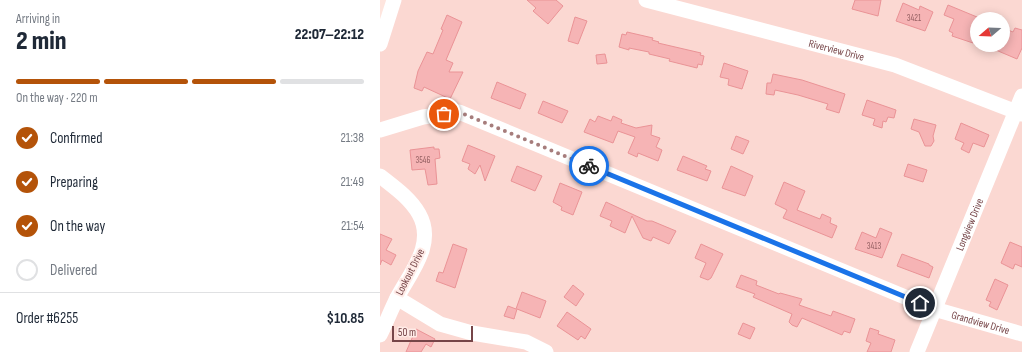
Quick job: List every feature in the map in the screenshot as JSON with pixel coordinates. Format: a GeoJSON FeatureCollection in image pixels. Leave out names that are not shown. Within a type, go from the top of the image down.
{"type":"FeatureCollection","features":[{"type":"Feature","properties":{"kind":"street"},"geometry":{"type":"LineString","coordinates":[[380,44],[394,0]]}},
{"type":"Feature","properties":{"kind":"street","name":"Riverview Drive"},"geometry":{"type":"LineString","coordinates":[[646,0],[895,65],[1019,112]]}},
{"type":"Feature","properties":{"kind":"street","name":"Longview Drive"},"geometry":{"type":"LineString","coordinates":[[917,352],[1019,112],[1022,96]]}},
{"type":"Feature","properties":{"kind":"street","name":"Grandview Drive"},"geometry":{"type":"LineString","coordinates":[[380,130],[423,117],[459,112],[934,309],[1022,334]]}},
{"type":"Feature","properties":{"kind":"street","name":"Lookout Drive"},"geometry":{"type":"LineString","coordinates":[[380,176],[410,202],[420,216],[425,235],[423,251],[397,298],[380,335]]}},
{"type":"Feature","properties":{"kind":"street"},"geometry":{"type":"LineString","coordinates":[[397,298],[440,324],[472,333],[526,342],[546,352]]}},
{"type":"Feature","properties":{"kind":"shaded area"},"geometry":{"type":"Polygon","coordinates":[[[393,0],[1022,0],[1022,352],[380,352],[380,43],[393,0]]]}},
{"type":"Feature","properties":{"kind":"building"},"geometry":{"type":"Polygon","coordinates":[[[527,0],[556,0],[563,6],[548,24],[533,11],[536,8],[527,0]]]}},
{"type":"Feature","properties":{"kind":"building"},"geometry":{"type":"Polygon","coordinates":[[[855,0],[881,0],[878,16],[852,9],[855,0]]]}},
{"type":"Feature","properties":{"kind":"building"},"geometry":{"type":"Polygon","coordinates":[[[903,3],[919,10],[920,6],[933,12],[925,31],[896,21],[903,3]]]}},
{"type":"Feature","properties":{"kind":"building"},"geometry":{"type":"Polygon","coordinates":[[[948,5],[970,14],[970,42],[952,36],[953,33],[949,31],[954,19],[944,15],[948,5]]]}},
{"type":"Feature","properties":{"kind":"building"},"geometry":{"type":"Polygon","coordinates":[[[447,15],[462,22],[446,60],[453,63],[449,72],[463,72],[450,99],[424,87],[422,91],[414,88],[418,71],[427,52],[433,54],[443,30],[441,29],[447,15]]]}},
{"type":"Feature","properties":{"kind":"building"},"geometry":{"type":"Polygon","coordinates":[[[575,17],[587,21],[578,44],[568,41],[575,17]]]}},
{"type":"Feature","properties":{"kind":"building"},"geometry":{"type":"Polygon","coordinates":[[[1015,28],[1022,30],[1022,48],[1017,59],[1000,52],[1010,52],[1010,31],[1013,32],[1015,28]]]}},
{"type":"Feature","properties":{"kind":"building"},"geometry":{"type":"Polygon","coordinates":[[[627,32],[653,38],[652,40],[659,42],[658,43],[701,53],[700,55],[704,56],[702,65],[698,64],[697,68],[669,61],[670,59],[649,54],[649,52],[629,48],[629,50],[619,47],[622,34],[626,35],[627,32]]]}},
{"type":"Feature","properties":{"kind":"building"},"geometry":{"type":"Polygon","coordinates":[[[605,54],[607,63],[597,64],[596,55],[605,54]]]}},
{"type":"Feature","properties":{"kind":"building"},"geometry":{"type":"Polygon","coordinates":[[[724,63],[748,71],[742,89],[728,85],[729,79],[720,77],[724,63]]]}},
{"type":"Feature","properties":{"kind":"building"},"geometry":{"type":"Polygon","coordinates":[[[773,74],[802,80],[845,94],[839,113],[826,109],[828,104],[798,95],[775,90],[774,95],[766,94],[767,83],[771,83],[773,74]]]}},
{"type":"Feature","properties":{"kind":"building"},"geometry":{"type":"Polygon","coordinates":[[[497,82],[526,94],[520,109],[491,98],[497,82]]]}},
{"type":"Feature","properties":{"kind":"building"},"geometry":{"type":"Polygon","coordinates":[[[867,100],[896,110],[894,118],[888,117],[886,122],[883,121],[882,128],[873,125],[875,119],[862,115],[867,100]]]}},
{"type":"Feature","properties":{"kind":"building"},"geometry":{"type":"Polygon","coordinates":[[[543,101],[568,111],[562,123],[538,113],[543,101]]]}},
{"type":"Feature","properties":{"kind":"building"},"geometry":{"type":"Polygon","coordinates":[[[598,116],[611,121],[613,116],[622,120],[621,123],[636,128],[652,125],[651,135],[660,138],[656,147],[662,150],[658,161],[638,153],[637,157],[628,153],[635,137],[618,131],[613,143],[584,132],[590,119],[595,122],[598,116]]]}},
{"type":"Feature","properties":{"kind":"building"},"geometry":{"type":"Polygon","coordinates":[[[914,119],[936,125],[933,136],[934,141],[931,146],[925,146],[919,132],[911,129],[914,119]]]}},
{"type":"Feature","properties":{"kind":"building"},"geometry":{"type":"Polygon","coordinates":[[[961,123],[989,135],[984,147],[973,143],[969,153],[961,149],[964,143],[955,139],[961,123]]]}},
{"type":"Feature","properties":{"kind":"building"},"geometry":{"type":"Polygon","coordinates":[[[736,136],[749,141],[743,154],[731,149],[736,136]]]}},
{"type":"Feature","properties":{"kind":"building"},"geometry":{"type":"Polygon","coordinates":[[[468,145],[495,156],[485,181],[480,165],[475,174],[468,169],[470,164],[462,161],[468,145]]]}},
{"type":"Feature","properties":{"kind":"building"},"geometry":{"type":"Polygon","coordinates":[[[434,147],[434,149],[439,149],[440,158],[435,159],[437,184],[428,185],[425,169],[412,170],[410,150],[434,147]]]}},
{"type":"Feature","properties":{"kind":"building"},"geometry":{"type":"Polygon","coordinates":[[[683,156],[707,166],[705,169],[711,171],[707,181],[677,170],[683,156]]]}},
{"type":"Feature","properties":{"kind":"building"},"geometry":{"type":"Polygon","coordinates":[[[908,164],[927,170],[923,182],[904,176],[908,164]]]}},
{"type":"Feature","properties":{"kind":"building"},"geometry":{"type":"Polygon","coordinates":[[[517,166],[542,176],[535,191],[511,181],[517,166]]]}},
{"type":"Feature","properties":{"kind":"building"},"geometry":{"type":"Polygon","coordinates":[[[731,166],[753,176],[745,196],[722,188],[731,166]]]}},
{"type":"Feature","properties":{"kind":"building"},"geometry":{"type":"Polygon","coordinates":[[[784,182],[805,191],[797,210],[820,219],[822,214],[831,218],[830,223],[837,226],[832,238],[783,218],[787,210],[775,204],[784,182]]]}},
{"type":"Feature","properties":{"kind":"building"},"geometry":{"type":"Polygon","coordinates":[[[560,183],[582,192],[573,215],[561,210],[562,207],[553,202],[560,183]]]}},
{"type":"Feature","properties":{"kind":"building"},"geometry":{"type":"Polygon","coordinates":[[[606,202],[647,221],[652,221],[676,231],[669,244],[653,237],[651,241],[643,238],[632,216],[625,233],[610,226],[612,221],[600,216],[606,202]]]}},
{"type":"Feature","properties":{"kind":"building"},"geometry":{"type":"Polygon","coordinates":[[[880,228],[892,233],[882,258],[855,249],[862,232],[876,238],[880,228]]]}},
{"type":"Feature","properties":{"kind":"building"},"geometry":{"type":"Polygon","coordinates":[[[380,234],[392,239],[386,250],[396,255],[391,265],[382,260],[380,265],[380,234]]]}},
{"type":"Feature","properties":{"kind":"building"},"geometry":{"type":"Polygon","coordinates":[[[1010,242],[1022,247],[1022,267],[1015,264],[1013,269],[1001,263],[1010,242]]]}},
{"type":"Feature","properties":{"kind":"building"},"geometry":{"type":"Polygon","coordinates":[[[453,244],[467,249],[455,288],[436,281],[439,272],[443,273],[453,244]]]}},
{"type":"Feature","properties":{"kind":"building"},"geometry":{"type":"Polygon","coordinates":[[[701,244],[723,254],[711,278],[708,280],[700,277],[706,263],[695,258],[701,244]]]}},
{"type":"Feature","properties":{"kind":"building"},"geometry":{"type":"Polygon","coordinates":[[[902,254],[929,264],[933,267],[929,278],[897,266],[902,254]]]}},
{"type":"Feature","properties":{"kind":"building"},"geometry":{"type":"Polygon","coordinates":[[[741,275],[757,281],[756,285],[779,294],[802,299],[799,305],[831,316],[833,311],[855,319],[850,333],[844,331],[842,335],[802,318],[797,327],[792,325],[789,322],[792,314],[753,297],[755,294],[736,287],[741,275]]]}},
{"type":"Feature","properties":{"kind":"building"},"geometry":{"type":"Polygon","coordinates":[[[995,279],[1008,285],[997,310],[989,306],[991,302],[986,300],[995,279]]]}},
{"type":"Feature","properties":{"kind":"building"},"geometry":{"type":"Polygon","coordinates":[[[573,285],[584,294],[576,306],[564,297],[573,285]]]}},
{"type":"Feature","properties":{"kind":"building"},"geometry":{"type":"Polygon","coordinates":[[[522,292],[546,301],[540,318],[517,309],[514,319],[504,316],[508,306],[516,309],[522,292]]]}},
{"type":"Feature","properties":{"kind":"building"},"geometry":{"type":"Polygon","coordinates":[[[567,312],[591,329],[585,339],[581,336],[578,340],[557,326],[567,312]]]}},
{"type":"Feature","properties":{"kind":"building"},"geometry":{"type":"Polygon","coordinates":[[[743,323],[755,328],[750,339],[738,334],[743,323]]]}},
{"type":"Feature","properties":{"kind":"building"},"geometry":{"type":"Polygon","coordinates":[[[870,328],[879,331],[878,334],[895,340],[891,352],[867,352],[871,343],[866,341],[870,328]]]}},
{"type":"Feature","properties":{"kind":"building"},"geometry":{"type":"Polygon","coordinates":[[[416,329],[435,339],[431,347],[426,344],[421,352],[406,352],[416,329]]]}},
{"type":"Feature","properties":{"kind":"way so far"},"geometry":{"type":"LineString","coordinates":[[444,114],[459,112],[589,166]]}},
{"type":"Feature","properties":{"kind":"route"},"geometry":{"type":"LineString","coordinates":[[589,166],[920,303]]}}]}
